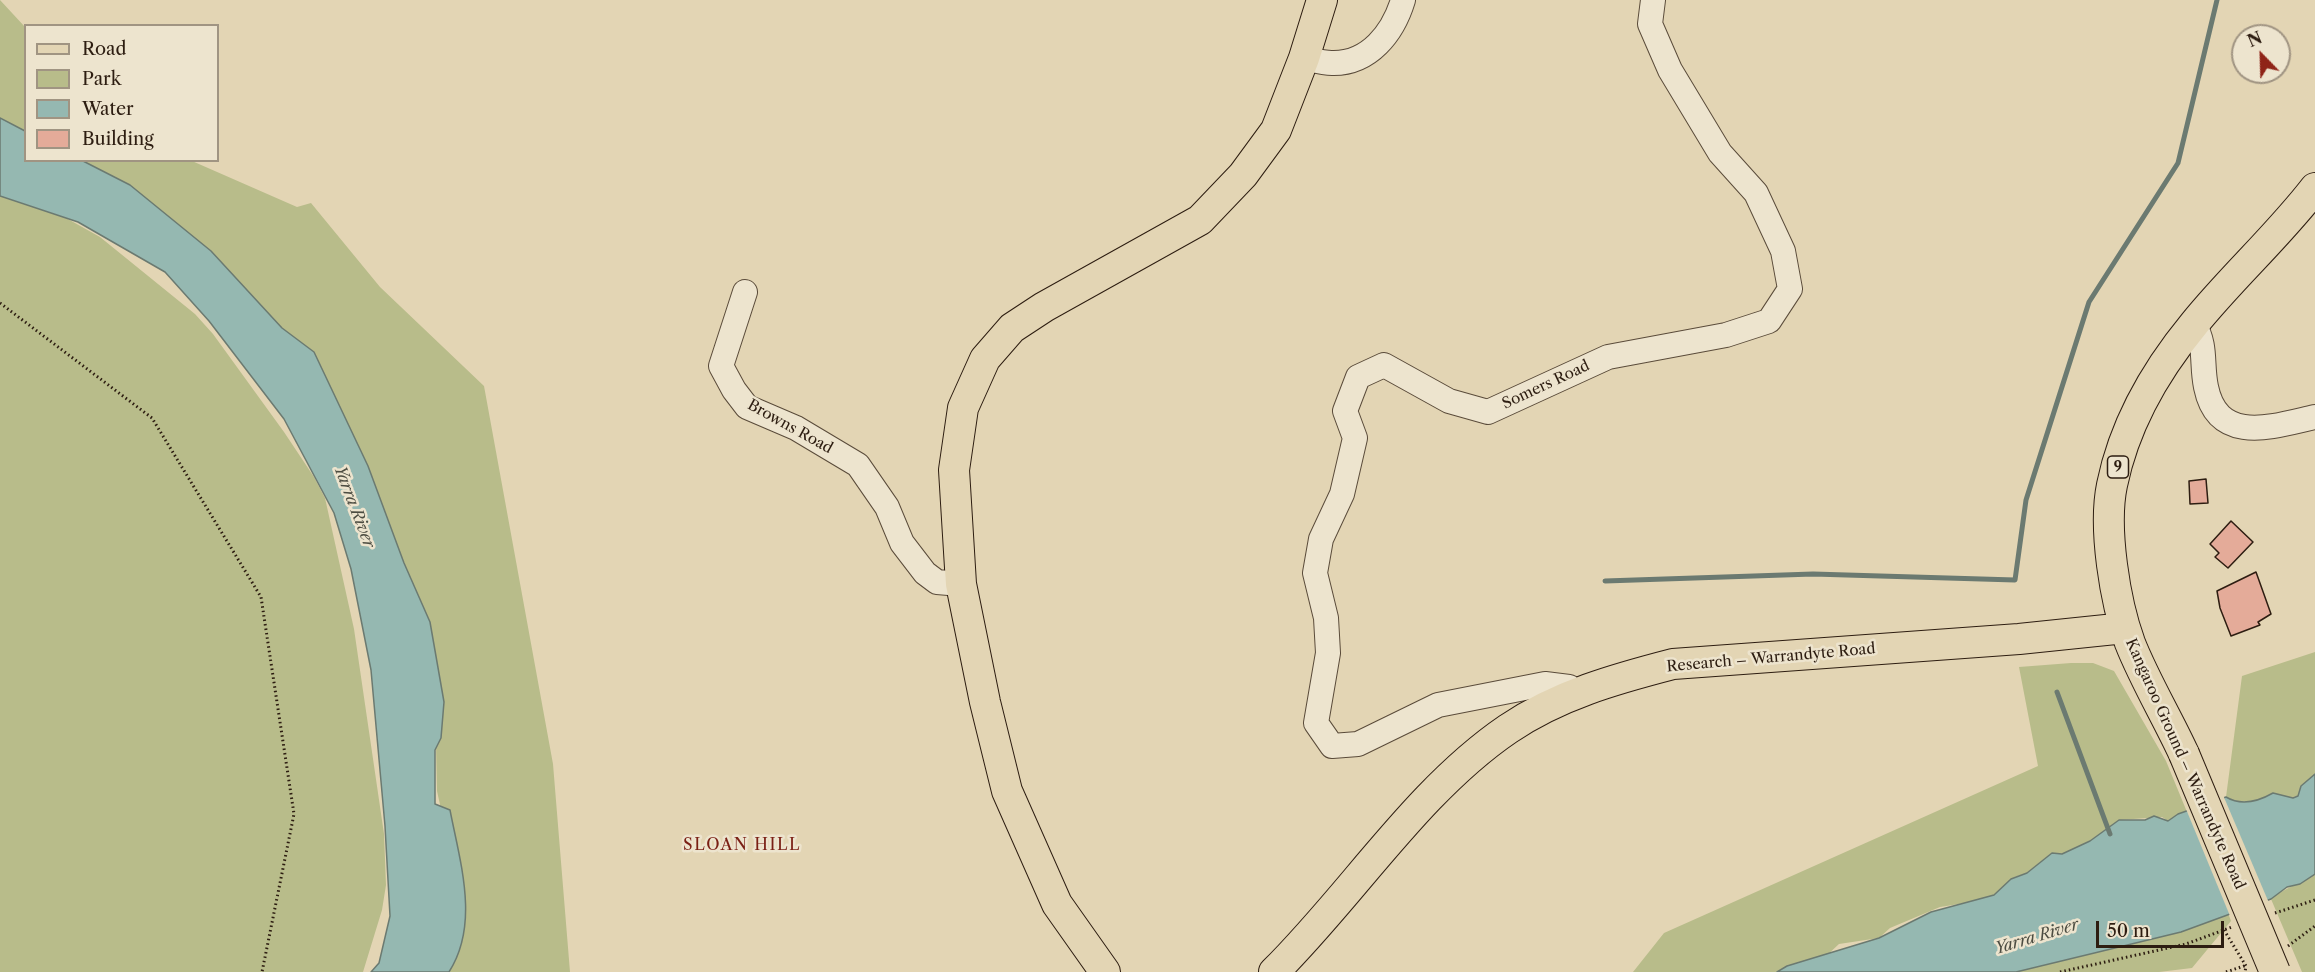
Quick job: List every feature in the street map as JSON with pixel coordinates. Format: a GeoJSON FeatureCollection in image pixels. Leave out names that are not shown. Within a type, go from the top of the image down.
{"type":"FeatureCollection","features":[{"type":"Feature","properties":{"kind":"main road"},"geometry":{"type":"LineString","coordinates":[[1105,972],[1057,904],[1008,791],[984,702],[961,584],[954,470],[963,408],[985,358],[1012,328],[1044,307],[1200,220],[1243,175],[1276,130],[1304,58],[1322,0]]}},
{"type":"Feature","properties":{"kind":"main road","name":"Kangaroo Ground – Warrandyte Road"},"geometry":{"type":"LineString","coordinates":[[2275,972],[2184,754],[2126,628],[2115,581],[2110,538],[2112,487],[2126,440],[2143,400],[2194,324],[2288,223],[2315,188]]}},
{"type":"Feature","properties":{"kind":"main road","name":"Research – Warrandyte Road"},"geometry":{"type":"LineString","coordinates":[[1274,972],[1302,944],[1388,844],[1462,767],[1509,729],[1573,694],[1620,677],[1673,664],[2126,628]]}},
{"type":"Feature","properties":{"kind":"street"},"geometry":{"type":"LineString","coordinates":[[1304,58],[1330,63],[1346,63],[1367,55],[1386,36],[1403,0]]}},
{"type":"Feature","properties":{"kind":"street","name":"Somers Road"},"geometry":{"type":"LineString","coordinates":[[1573,694],[1569,687],[1545,684],[1438,705],[1358,744],[1332,746],[1316,723],[1328,653],[1326,618],[1315,573],[1321,538],[1342,494],[1355,438],[1345,411],[1358,377],[1384,365],[1449,401],[1488,412],[1608,357],[1726,335],[1768,321],[1790,289],[1783,251],[1756,193],[1720,153],[1670,70],[1650,24],[1653,0]]}},
{"type":"Feature","properties":{"kind":"street","name":"Browns Road"},"geometry":{"type":"LineString","coordinates":[[745,292],[722,366],[734,390],[747,407],[796,428],[858,465],[887,507],[902,543],[925,573],[937,582],[961,584]]}},
{"type":"Feature","properties":{"kind":"street"},"geometry":{"type":"LineString","coordinates":[[2194,324],[2203,342],[2206,388],[2213,405],[2232,424],[2244,429],[2315,417]]}},
{"type":"Feature","properties":{"kind":"path"},"geometry":{"type":"LineString","coordinates":[[0,303],[152,418],[261,597],[294,814],[262,972]]}},
{"type":"Feature","properties":{"kind":"path"},"geometry":{"type":"LineString","coordinates":[[2272,914],[2314,902]]}},
{"type":"Feature","properties":{"kind":"path"},"geometry":{"type":"LineString","coordinates":[[2060,972],[2186,944],[2242,924]]}},
{"type":"Feature","properties":{"kind":"path"},"geometry":{"type":"LineString","coordinates":[[2224,930],[2246,966],[2245,972]]}},
{"type":"Feature","properties":{"kind":"green space"},"geometry":{"type":"Polygon","coordinates":[[[0,0],[24,26],[24,148],[0,137],[0,0]]]}},
{"type":"Feature","properties":{"kind":"green space"},"geometry":{"type":"Polygon","coordinates":[[[54,162],[194,162],[297,207],[311,203],[380,287],[484,386],[553,764],[570,972],[448,972],[448,841],[437,791],[436,745],[354,459],[54,162]]]}},
{"type":"Feature","properties":{"kind":"green space"},"geometry":{"type":"Polygon","coordinates":[[[0,194],[66,218],[100,237],[195,314],[213,334],[284,432],[325,498],[354,629],[384,834],[386,885],[382,910],[363,972],[0,972],[0,194]]]}},
{"type":"Feature","properties":{"kind":"green space"},"geometry":{"type":"Polygon","coordinates":[[[2315,652],[2315,774],[2301,786],[2298,796],[2288,798],[2279,794],[2271,794],[2261,800],[2249,802],[2226,797],[2242,676],[2315,652]]]}},
{"type":"Feature","properties":{"kind":"green space"},"geometry":{"type":"Polygon","coordinates":[[[2093,663],[2114,671],[2166,761],[2187,812],[2178,814],[2168,821],[2162,817],[2119,820],[2090,841],[2062,854],[2052,853],[2027,873],[2015,877],[1994,895],[1978,901],[1940,907],[1890,928],[1879,938],[1839,944],[1824,958],[1784,972],[1633,972],[1664,933],[2038,766],[2019,667],[2093,663]]]}},
{"type":"Feature","properties":{"kind":"green space"},"geometry":{"type":"Polygon","coordinates":[[[2315,874],[2315,972],[2302,972],[2271,899],[2315,874]]]}},
{"type":"Feature","properties":{"kind":"green space"},"geometry":{"type":"Polygon","coordinates":[[[2228,913],[2231,921],[2192,968],[2159,972],[2016,972],[2181,932],[2228,913]]]}},
{"type":"Feature","properties":{"kind":"water","name":"Yarra River"},"geometry":{"type":"Polygon","coordinates":[[[0,118],[24,130],[24,162],[85,162],[130,185],[211,251],[282,328],[314,352],[368,466],[404,563],[430,622],[444,702],[441,738],[435,750],[435,804],[450,810],[465,892],[464,934],[449,972],[371,972],[379,963],[390,916],[385,826],[371,670],[351,569],[334,513],[284,419],[209,321],[165,272],[78,222],[0,196],[0,118]]]}},
{"type":"Feature","properties":{"kind":"water","name":"Yarra River"},"geometry":{"type":"Polygon","coordinates":[[[2315,774],[2315,874],[2300,884],[2287,887],[2271,899],[2181,932],[2016,972],[1777,972],[1787,966],[1879,938],[1931,912],[1994,895],[2011,879],[2027,873],[2052,853],[2062,854],[2090,841],[2119,820],[2145,820],[2154,816],[2168,821],[2178,814],[2226,797],[2244,802],[2273,793],[2293,798],[2298,796],[2301,786],[2315,774]]]}},
{"type":"Feature","properties":{"kind":"pier"},"geometry":{"type":"Polygon","coordinates":[[[2223,795],[2269,903],[2230,916],[2186,809],[2223,795]]]}},
{"type":"Feature","properties":{"kind":"building"},"geometry":{"type":"Polygon","coordinates":[[[2206,479],[2208,503],[2190,504],[2189,481],[2206,479]]]}},
{"type":"Feature","properties":{"kind":"building"},"geometry":{"type":"Polygon","coordinates":[[[2231,521],[2253,542],[2228,568],[2215,557],[2219,553],[2210,544],[2231,521]]]}},
{"type":"Feature","properties":{"kind":"building"},"geometry":{"type":"Polygon","coordinates":[[[2256,572],[2271,614],[2258,622],[2260,625],[2231,636],[2220,608],[2217,591],[2256,572]]]}},
{"type":"Feature","properties":{"kind":"waterway"},"geometry":{"type":"LineString","coordinates":[[1605,581],[1813,574],[2015,580],[2026,500],[2089,302],[2178,163],[2217,0]]}},
{"type":"Feature","properties":{"kind":"waterway"},"geometry":{"type":"LineString","coordinates":[[2057,692],[2110,834]]}},
{"type":"Feature","properties":{"kind":"district","name":"SLOAN HILL"},"geometry":{"type":"Point","coordinates":[742,845]}}]}
